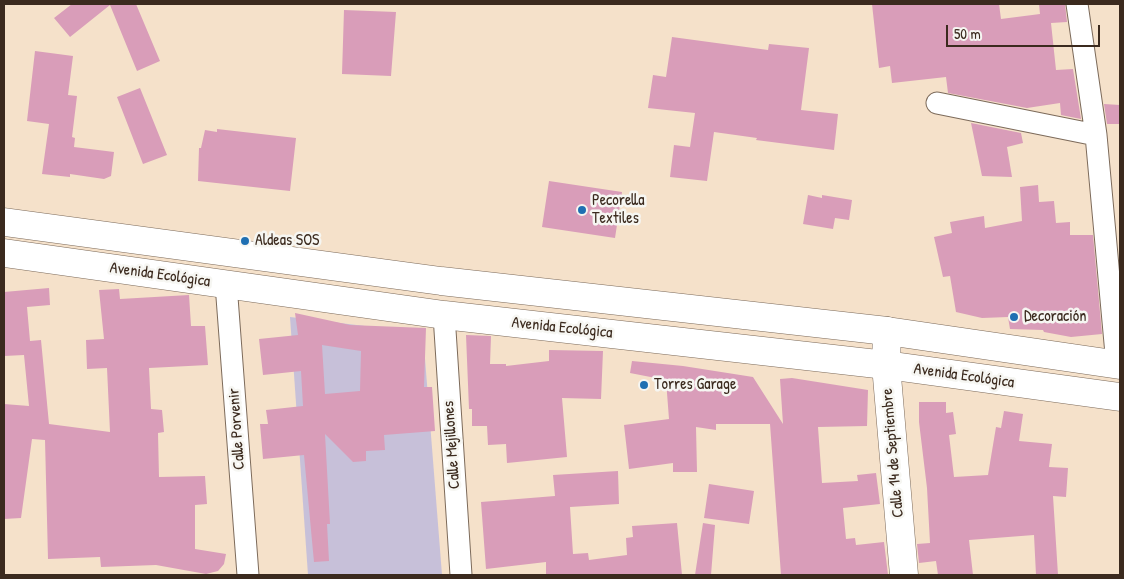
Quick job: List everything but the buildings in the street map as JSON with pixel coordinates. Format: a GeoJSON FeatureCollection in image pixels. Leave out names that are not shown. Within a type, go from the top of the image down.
{"type":"FeatureCollection","features":[{"type":"Feature","properties":{"kind":"main road","name":"Avenida Ecológica"},"geometry":{"type":"LineString","coordinates":[[4,222],[441,281],[887,331],[1118,365]]}},
{"type":"Feature","properties":{"kind":"main road","name":"Avenida Ecológica"},"geometry":{"type":"LineString","coordinates":[[4,253],[444,315],[886,365],[1120,397]]}},
{"type":"Feature","properties":{"kind":"main road","name":"Calle 14 de Septiembre"},"geometry":{"type":"LineString","coordinates":[[887,331],[886,365],[904,575]]}},
{"type":"Feature","properties":{"kind":"street"},"geometry":{"type":"LineString","coordinates":[[1077,4],[1096,135],[1118,365]]}},
{"type":"Feature","properties":{"kind":"street"},"geometry":{"type":"LineString","coordinates":[[937,103],[1096,135]]}},
{"type":"Feature","properties":{"kind":"street","name":"Calle Porvenir"},"geometry":{"type":"LineString","coordinates":[[226,284],[248,575]]}},
{"type":"Feature","properties":{"kind":"street","name":"Calle Mejillones"},"geometry":{"type":"LineString","coordinates":[[444,315],[461,575]]}},
{"type":"Feature","properties":{"kind":"shaded area"},"geometry":{"type":"Polygon","coordinates":[[[290,317],[415,332],[424,346],[442,575],[308,575],[290,317]]]}},
{"type":"Feature","properties":{"kind":"place","name":"Pecorella Textiles"},"geometry":{"type":"Point","coordinates":[582,210]}},
{"type":"Feature","properties":{"kind":"place","name":"Aldeas SOS"},"geometry":{"type":"Point","coordinates":[245,241]}},
{"type":"Feature","properties":{"kind":"place","name":"Decoración"},"geometry":{"type":"Point","coordinates":[1014,317]}},
{"type":"Feature","properties":{"kind":"place","name":"Torres Garage"},"geometry":{"type":"Point","coordinates":[644,385]}}]}
